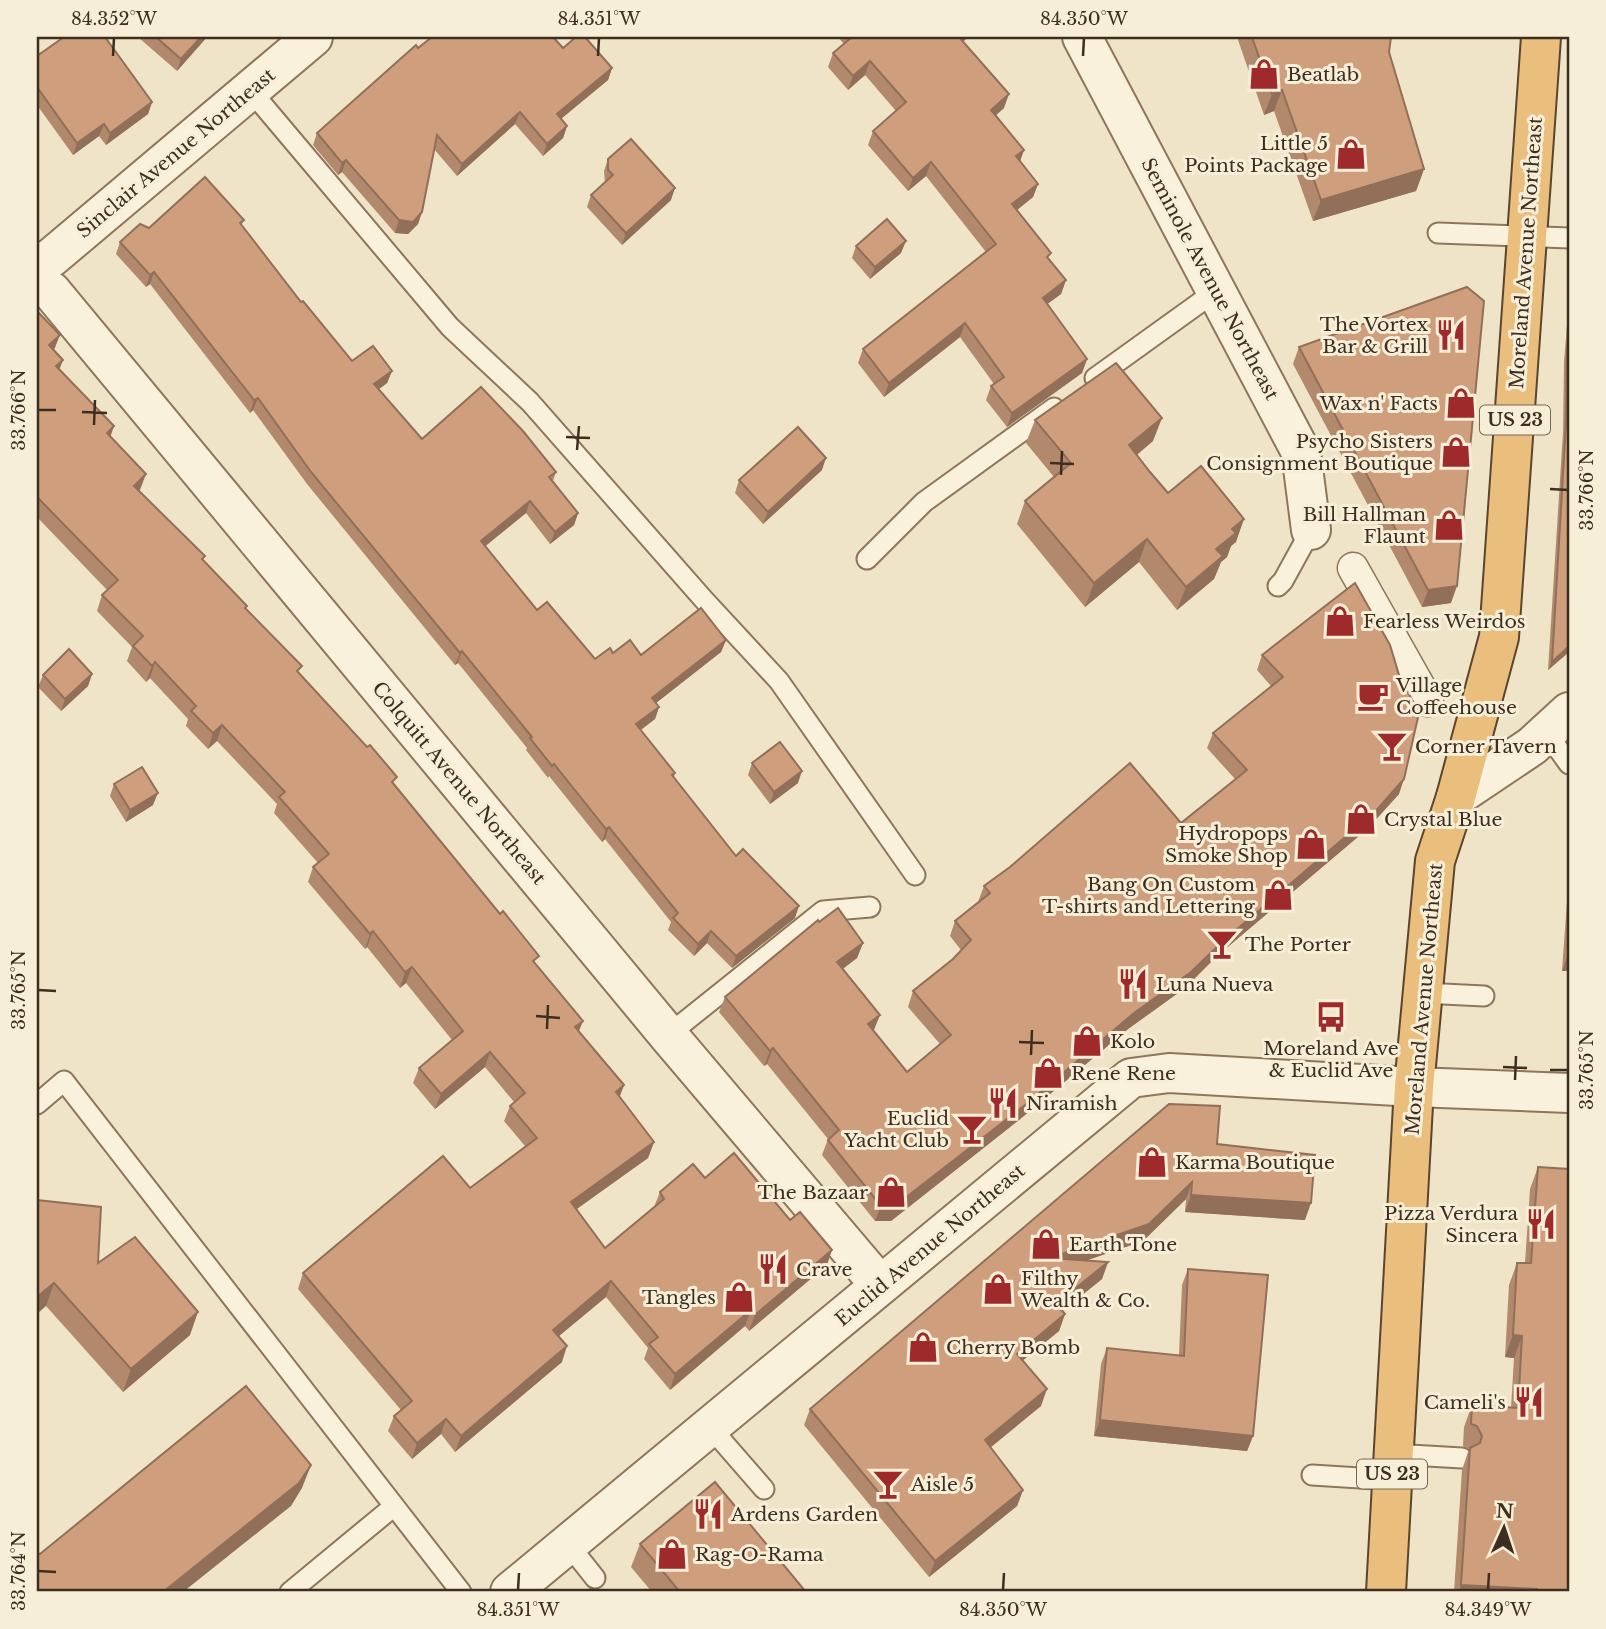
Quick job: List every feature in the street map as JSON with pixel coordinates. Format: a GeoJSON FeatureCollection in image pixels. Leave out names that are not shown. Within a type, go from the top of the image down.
{"type":"FeatureCollection","features":[{"type":"Feature","properties":{"kind":"highway","name":"Moreland Avenue Northeast"},"geometry":{"type":"LineString","coordinates":[[1386,1592],[1414,1087],[1435,861],[1456,797],[1499,637],[1541,37]]}},
{"type":"Feature","properties":{"kind":"street","name":"Sinclair Avenue Northeast"},"geometry":{"type":"LineString","coordinates":[[37,266],[52,257],[313,37]]}},
{"type":"Feature","properties":{"kind":"street","name":"Seminole Avenue Northeast"},"geometry":{"type":"LineString","coordinates":[[1082,37],[1301,452],[1311,530]]}},
{"type":"Feature","properties":{"kind":"street","name":"Colquitt Avenue Northeast"},"geometry":{"type":"LineString","coordinates":[[37,283],[51,290],[668,1035],[880,1285]]}},
{"type":"Feature","properties":{"kind":"street"},"geometry":{"type":"LineString","coordinates":[[1353,568],[1428,701]]}},
{"type":"Feature","properties":{"kind":"street"},"geometry":{"type":"LineString","coordinates":[[1456,797],[1532,746],[1558,722]]}},
{"type":"Feature","properties":{"kind":"street","name":"Euclid Avenue Northeast"},"geometry":{"type":"LineString","coordinates":[[510,1592],[1131,1078],[1169,1073],[1569,1093]]}},
{"type":"Feature","properties":{"kind":"lane"},"geometry":{"type":"LineString","coordinates":[[251,91],[450,327],[530,402],[678,571],[779,681],[915,875]]}},
{"type":"Feature","properties":{"kind":"lane"},"geometry":{"type":"LineString","coordinates":[[1438,233],[1569,238]]}},
{"type":"Feature","properties":{"kind":"lane"},"geometry":{"type":"LineString","coordinates":[[867,559],[924,502],[1216,291]]}},
{"type":"Feature","properties":{"kind":"lane"},"geometry":{"type":"LineString","coordinates":[[1278,586],[1311,530]]}},
{"type":"Feature","properties":{"kind":"lane"},"geometry":{"type":"LineString","coordinates":[[1558,722],[1569,764]]}},
{"type":"Feature","properties":{"kind":"lane"},"geometry":{"type":"LineString","coordinates":[[668,1035],[824,911],[870,907]]}},
{"type":"Feature","properties":{"kind":"lane"},"geometry":{"type":"LineString","coordinates":[[1423,993],[1484,996]]}},
{"type":"Feature","properties":{"kind":"lane"},"geometry":{"type":"LineString","coordinates":[[37,1104],[64,1081],[461,1592]]}},
{"type":"Feature","properties":{"kind":"lane"},"geometry":{"type":"LineString","coordinates":[[710,1427],[764,1489]]}},
{"type":"Feature","properties":{"kind":"lane"},"geometry":{"type":"LineString","coordinates":[[1312,1475],[1462,1458]]}},
{"type":"Feature","properties":{"kind":"lane"},"geometry":{"type":"LineString","coordinates":[[290,1592],[393,1507]]}},
{"type":"Feature","properties":{"kind":"lane"},"geometry":{"type":"LineString","coordinates":[[568,1544],[595,1578]]}},
{"type":"Feature","properties":{"kind":"building"},"geometry":{"type":"Polygon","coordinates":[[[64,37],[105,37],[152,102],[110,133],[104,124],[77,143],[37,87],[37,56],[64,37]]]}},
{"type":"Feature","properties":{"kind":"building"},"geometry":{"type":"Polygon","coordinates":[[[156,37],[201,37],[181,59],[156,37]]]}},
{"type":"Feature","properties":{"kind":"building"},"geometry":{"type":"Polygon","coordinates":[[[432,37],[553,37],[563,48],[576,37],[585,37],[612,68],[557,114],[567,126],[547,144],[520,112],[462,164],[437,135],[422,212],[413,222],[399,220],[346,160],[342,163],[317,133],[416,45],[418,48],[432,37]]]}},
{"type":"Feature","properties":{"kind":"building"},"geometry":{"type":"Polygon","coordinates":[[[852,37],[959,37],[1009,94],[991,110],[1024,150],[1016,156],[1038,184],[1012,204],[1051,253],[1047,257],[1066,280],[1043,298],[1087,359],[1012,413],[991,386],[1004,377],[965,323],[889,383],[863,349],[996,244],[931,162],[913,178],[873,131],[906,102],[870,61],[853,76],[833,53],[852,37]]]}},
{"type":"Feature","properties":{"kind":"building"},"geometry":{"type":"Polygon","coordinates":[[[1252,37],[1391,37],[1389,52],[1424,169],[1321,200],[1282,90],[1272,94],[1252,37]]]}},
{"type":"Feature","properties":{"kind":"building"},"geometry":{"type":"Polygon","coordinates":[[[631,139],[675,188],[626,233],[591,195],[613,175],[608,170],[608,159],[631,139]]]}},
{"type":"Feature","properties":{"kind":"building"},"geometry":{"type":"Polygon","coordinates":[[[205,177],[244,220],[240,223],[301,302],[303,301],[352,361],[373,346],[392,371],[374,384],[422,439],[481,387],[523,431],[556,472],[549,477],[578,513],[555,532],[530,501],[481,541],[537,610],[547,602],[595,659],[610,648],[613,653],[630,640],[641,655],[701,608],[726,640],[652,698],[659,707],[636,724],[675,773],[672,775],[736,856],[743,849],[799,906],[736,956],[711,931],[698,944],[673,918],[678,913],[609,827],[606,829],[554,764],[552,766],[530,738],[532,737],[462,651],[460,653],[311,472],[258,398],[254,400],[154,272],[150,275],[120,242],[140,224],[149,228],[205,177]]]}},
{"type":"Feature","properties":{"kind":"building"},"geometry":{"type":"Polygon","coordinates":[[[887,219],[906,241],[875,267],[856,246],[887,219]]]}},
{"type":"Feature","properties":{"kind":"building"},"geometry":{"type":"Polygon","coordinates":[[[1467,287],[1484,301],[1457,586],[1428,590],[1299,347],[1467,287]]]}},
{"type":"Feature","properties":{"kind":"building"},"geometry":{"type":"Polygon","coordinates":[[[37,311],[60,335],[49,345],[63,360],[56,366],[114,426],[107,433],[146,474],[134,486],[205,556],[202,559],[247,606],[245,608],[302,666],[297,671],[367,747],[370,745],[397,777],[392,782],[500,914],[503,911],[539,956],[533,961],[583,1021],[575,1027],[624,1085],[616,1092],[654,1142],[571,1202],[605,1248],[664,1199],[660,1192],[693,1164],[705,1178],[734,1153],[790,1220],[800,1212],[832,1250],[755,1315],[751,1310],[675,1374],[649,1344],[658,1337],[611,1281],[553,1330],[567,1346],[461,1436],[446,1419],[417,1443],[394,1416],[412,1401],[303,1273],[443,1156],[470,1188],[537,1138],[510,1106],[525,1093],[490,1052],[441,1094],[419,1068],[463,1031],[412,967],[405,972],[373,931],[370,934],[313,867],[329,854],[279,797],[285,792],[222,725],[213,733],[191,711],[196,706],[155,662],[152,666],[133,646],[143,636],[102,595],[118,580],[37,497],[37,311]]]}},
{"type":"Feature","properties":{"kind":"building"},"geometry":{"type":"Polygon","coordinates":[[[1569,328],[1569,646],[1552,662],[1566,423],[1569,328]]]}},
{"type":"Feature","properties":{"kind":"building"},"geometry":{"type":"Polygon","coordinates":[[[1116,363],[1162,418],[1129,445],[1150,472],[1168,493],[1201,466],[1244,519],[1232,529],[1236,533],[1216,549],[1223,556],[1186,587],[1147,539],[1094,583],[1025,501],[1071,463],[1035,420],[1116,363]]]}},
{"type":"Feature","properties":{"kind":"building"},"geometry":{"type":"Polygon","coordinates":[[[798,427],[826,458],[768,512],[739,480],[798,427]]]}},
{"type":"Feature","properties":{"kind":"building"},"geometry":{"type":"Polygon","coordinates":[[[1355,583],[1390,645],[1399,675],[1419,713],[1404,779],[1366,822],[1365,820],[1223,941],[1191,972],[1134,1013],[1025,1105],[896,1205],[881,1206],[828,1140],[839,1130],[773,1048],[770,1051],[725,997],[818,920],[819,922],[838,908],[863,943],[837,962],[880,1015],[868,1024],[907,1072],[951,1035],[913,991],[953,959],[971,940],[955,921],[990,893],[984,886],[1010,867],[1130,763],[1181,823],[1247,770],[1213,733],[1283,677],[1262,655],[1355,583]]]}},
{"type":"Feature","properties":{"kind":"building"},"geometry":{"type":"Polygon","coordinates":[[[69,649],[92,674],[65,699],[43,675],[69,649]]]}},
{"type":"Feature","properties":{"kind":"building"},"geometry":{"type":"Polygon","coordinates":[[[780,742],[802,771],[774,792],[752,763],[780,742]]]}},
{"type":"Feature","properties":{"kind":"building"},"geometry":{"type":"Polygon","coordinates":[[[142,767],[158,793],[130,810],[114,784],[142,767]]]}},
{"type":"Feature","properties":{"kind":"building"},"geometry":{"type":"Polygon","coordinates":[[[1169,1104],[1220,1106],[1217,1144],[1315,1155],[1311,1203],[1191,1195],[1192,1182],[1149,1224],[1050,1258],[1108,1262],[1056,1304],[1065,1314],[1017,1354],[1047,1389],[985,1440],[1023,1490],[935,1561],[810,1409],[1169,1104]]]}},
{"type":"Feature","properties":{"kind":"building"},"geometry":{"type":"Polygon","coordinates":[[[1538,1167],[1569,1169],[1569,1592],[1461,1585],[1470,1448],[1480,1443],[1482,1436],[1477,1426],[1471,1424],[1472,1405],[1518,1408],[1522,1336],[1513,1335],[1517,1263],[1531,1263],[1538,1167]]]}},
{"type":"Feature","properties":{"kind":"building"},"geometry":{"type":"Polygon","coordinates":[[[37,1200],[101,1207],[98,1263],[135,1237],[198,1312],[131,1369],[54,1283],[37,1297],[37,1200]]]}},
{"type":"Feature","properties":{"kind":"building"},"geometry":{"type":"Polygon","coordinates":[[[1188,1269],[1268,1275],[1253,1436],[1100,1420],[1107,1348],[1184,1356],[1188,1269]]]}},
{"type":"Feature","properties":{"kind":"building"},"geometry":{"type":"Polygon","coordinates":[[[246,1386],[311,1465],[299,1483],[163,1592],[37,1592],[37,1553],[40,1554],[246,1386]]]}},
{"type":"Feature","properties":{"kind":"building"},"geometry":{"type":"Polygon","coordinates":[[[715,1482],[806,1592],[680,1592],[640,1544],[715,1482]]]}},
{"type":"Feature","properties":{"kind":"place","name":"Beatlab"},"geometry":{"type":"Point","coordinates":[1264,74]}},
{"type":"Feature","properties":{"kind":"place","name":"Little 5 Points Package"},"geometry":{"type":"Point","coordinates":[1351,154]}},
{"type":"Feature","properties":{"kind":"place","name":"The Vortex Bar & Grill"},"geometry":{"type":"Point","coordinates":[1451,335]}},
{"type":"Feature","properties":{"kind":"place","name":"Wax n' Facts"},"geometry":{"type":"Point","coordinates":[1461,403]}},
{"type":"Feature","properties":{"kind":"place","name":"Psycho Sisters Consignment Boutique"},"geometry":{"type":"Point","coordinates":[1456,452]}},
{"type":"Feature","properties":{"kind":"place","name":"Bill Hallman Flaunt"},"geometry":{"type":"Point","coordinates":[1449,525]}},
{"type":"Feature","properties":{"kind":"place","name":"Fearless Weirdos"},"geometry":{"type":"Point","coordinates":[1340,621]}},
{"type":"Feature","properties":{"kind":"place","name":"Village Coffeehouse"},"geometry":{"type":"Point","coordinates":[1373,696]}},
{"type":"Feature","properties":{"kind":"place","name":"Corner Tavern"},"geometry":{"type":"Point","coordinates":[1392,746]}},
{"type":"Feature","properties":{"kind":"place","name":"Crystal Blue"},"geometry":{"type":"Point","coordinates":[1361,819]}},
{"type":"Feature","properties":{"kind":"place","name":"Hydropops Smoke Shop"},"geometry":{"type":"Point","coordinates":[1311,844]}},
{"type":"Feature","properties":{"kind":"place","name":"Bang On Custom T-shirts and Lettering"},"geometry":{"type":"Point","coordinates":[1278,895]}},
{"type":"Feature","properties":{"kind":"place","name":"The Porter"},"geometry":{"type":"Point","coordinates":[1222,944]}},
{"type":"Feature","properties":{"kind":"place","name":"Luna Nueva"},"geometry":{"type":"Point","coordinates":[1133,984]}},
{"type":"Feature","properties":{"kind":"place","name":"Moreland Ave & Euclid Ave"},"geometry":{"type":"Point","coordinates":[1331,1017]}},
{"type":"Feature","properties":{"kind":"place","name":"Kolo"},"geometry":{"type":"Point","coordinates":[1087,1041]}},
{"type":"Feature","properties":{"kind":"place","name":"Rene Rene"},"geometry":{"type":"Point","coordinates":[1048,1073]}},
{"type":"Feature","properties":{"kind":"place","name":"Niramish"},"geometry":{"type":"Point","coordinates":[1003,1103]}},
{"type":"Feature","properties":{"kind":"place","name":"Euclid Yacht Club"},"geometry":{"type":"Point","coordinates":[972,1129]}},
{"type":"Feature","properties":{"kind":"place","name":"Karma Boutique"},"geometry":{"type":"Point","coordinates":[1152,1162]}},
{"type":"Feature","properties":{"kind":"place","name":"The Bazaar"},"geometry":{"type":"Point","coordinates":[891,1192]}},
{"type":"Feature","properties":{"kind":"place","name":"Pizza Verdura Sincera"},"geometry":{"type":"Point","coordinates":[1541,1224]}},
{"type":"Feature","properties":{"kind":"place","name":"Earth Tone"},"geometry":{"type":"Point","coordinates":[1046,1244]}},
{"type":"Feature","properties":{"kind":"place","name":"Crave"},"geometry":{"type":"Point","coordinates":[773,1269]}},
{"type":"Feature","properties":{"kind":"place","name":"Filthy Wealth & Co."},"geometry":{"type":"Point","coordinates":[998,1289]}},
{"type":"Feature","properties":{"kind":"place","name":"Tangles"},"geometry":{"type":"Point","coordinates":[739,1297]}},
{"type":"Feature","properties":{"kind":"place","name":"Cherry Bomb"},"geometry":{"type":"Point","coordinates":[923,1347]}},
{"type":"Feature","properties":{"kind":"place","name":"Cameli's"},"geometry":{"type":"Point","coordinates":[1529,1402]}},
{"type":"Feature","properties":{"kind":"place","name":"Aisle 5"},"geometry":{"type":"Point","coordinates":[888,1484]}},
{"type":"Feature","properties":{"kind":"place","name":"Ardens Garden"},"geometry":{"type":"Point","coordinates":[708,1514]}},
{"type":"Feature","properties":{"kind":"place","name":"Rag-O-Rama"},"geometry":{"type":"Point","coordinates":[672,1554]}}]}
